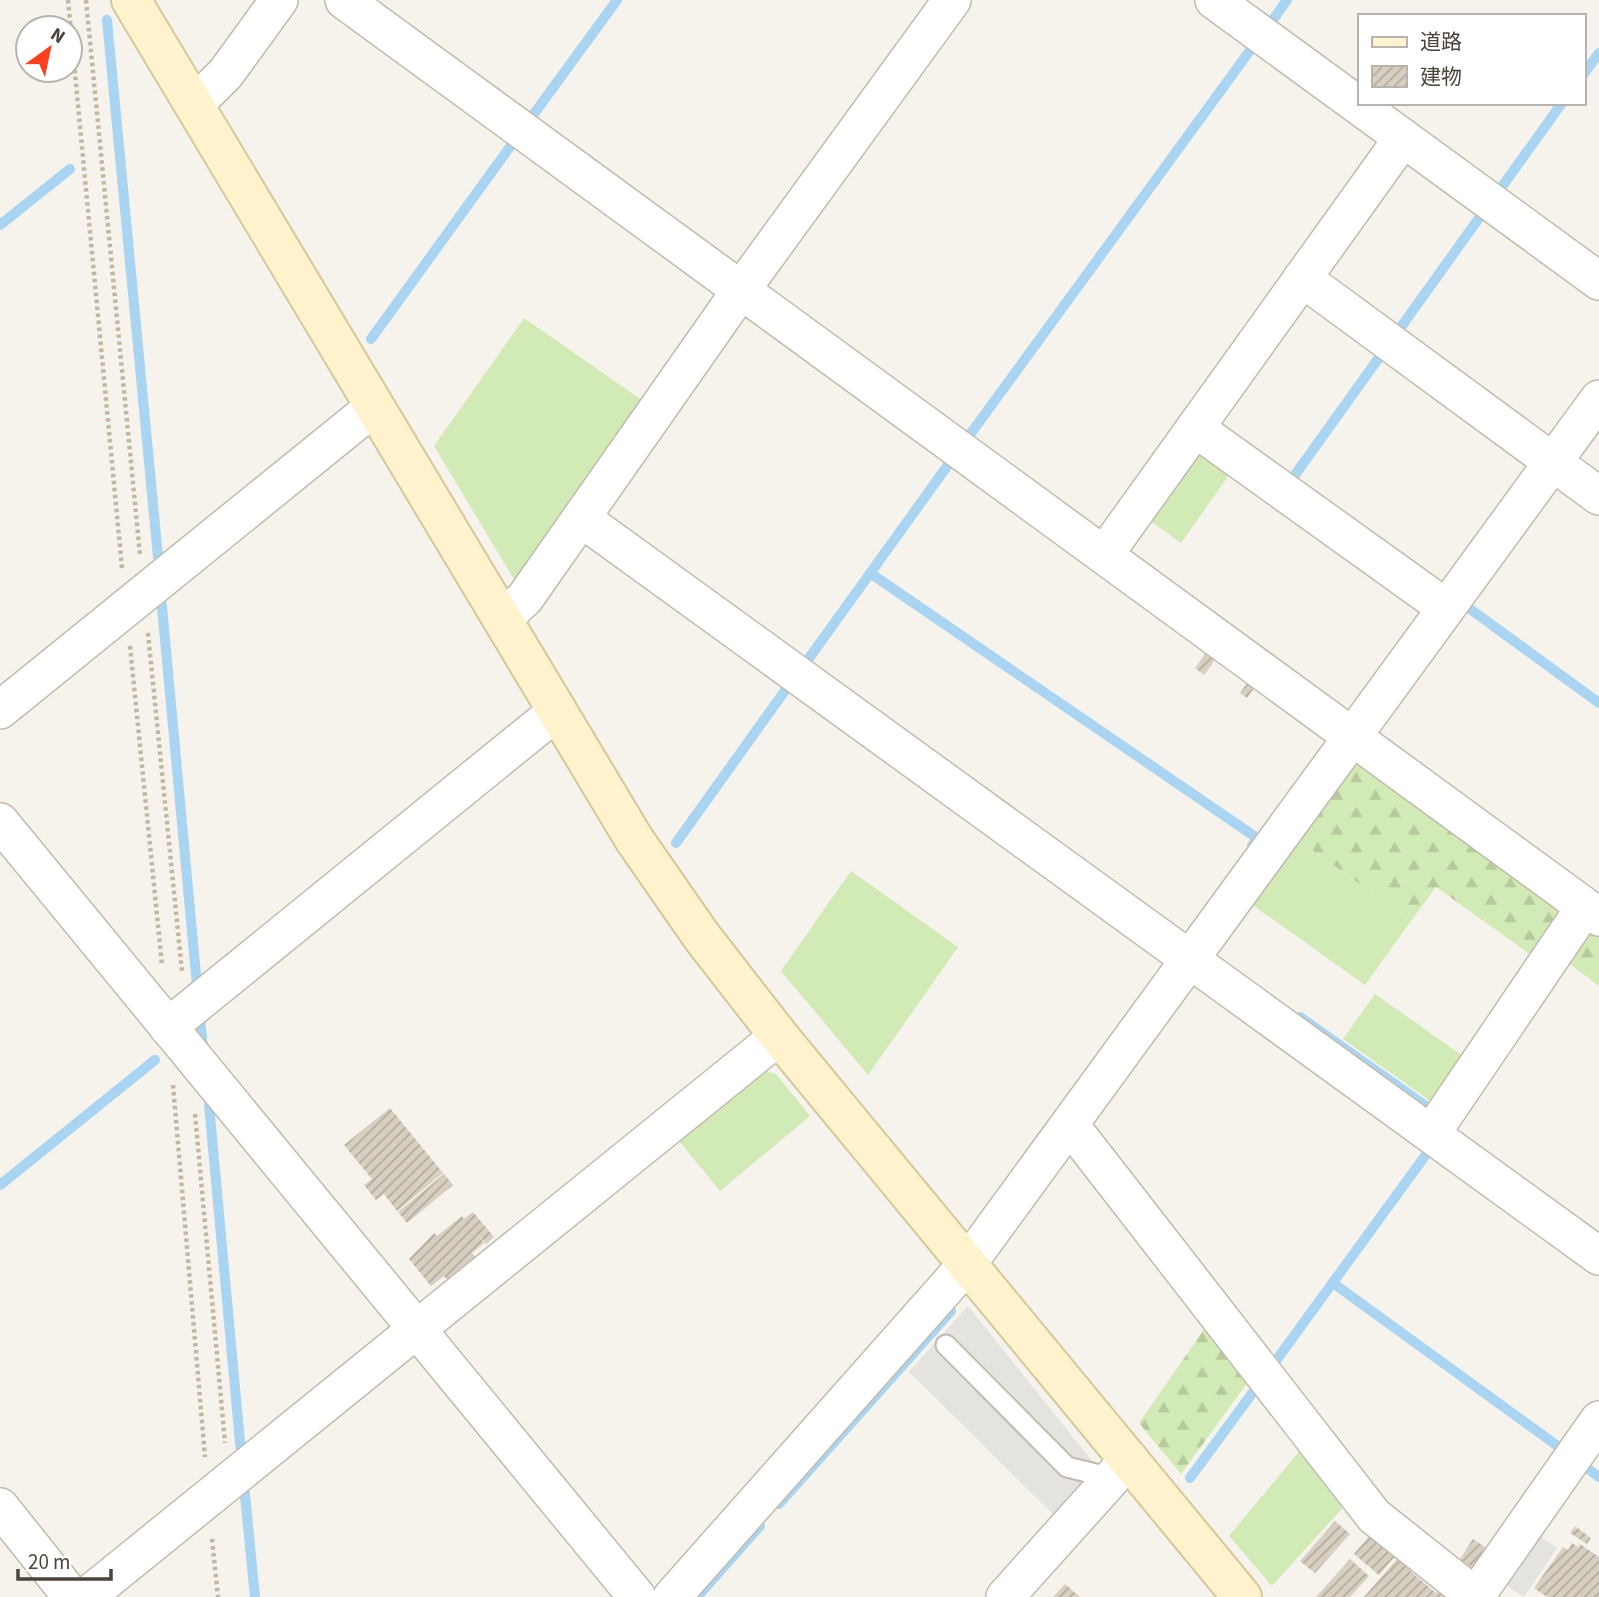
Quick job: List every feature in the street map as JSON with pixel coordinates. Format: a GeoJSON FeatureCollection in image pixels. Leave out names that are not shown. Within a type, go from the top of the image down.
{"type":"FeatureCollection","features":[{"type":"Feature","properties":{"kind":"street"},"geometry":{"type":"LineString","coordinates":[[131,0],[641,850],[702,937],[779,1036],[968,1264],[1120,1468],[1242,1597]]}},
{"type":"Feature","properties":{"kind":"street"},"geometry":{"type":"LineString","coordinates":[[194,105],[226,73],[279,0]]}},
{"type":"Feature","properties":{"kind":"street"},"geometry":{"type":"LineString","coordinates":[[344,0],[1592,912],[1432,1134]]}},
{"type":"Feature","properties":{"kind":"street"},"geometry":{"type":"LineString","coordinates":[[502,619],[525,598],[741,290],[952,0]]}},
{"type":"Feature","properties":{"kind":"street"},"geometry":{"type":"LineString","coordinates":[[1214,0],[1599,281]]}},
{"type":"Feature","properties":{"kind":"street"},"geometry":{"type":"LineString","coordinates":[[1104,555],[1403,138]]}},
{"type":"Feature","properties":{"kind":"street"},"geometry":{"type":"LineString","coordinates":[[1302,278],[1599,496]]}},
{"type":"Feature","properties":{"kind":"street"},"geometry":{"type":"LineString","coordinates":[[672,1597],[968,1264],[1599,399]]}},
{"type":"Feature","properties":{"kind":"street"},"geometry":{"type":"LineString","coordinates":[[0,710],[374,407]]}},
{"type":"Feature","properties":{"kind":"street"},"geometry":{"type":"LineString","coordinates":[[1195,428],[1446,608]]}},
{"type":"Feature","properties":{"kind":"street"},"geometry":{"type":"LineString","coordinates":[[581,518],[1599,1256]]}},
{"type":"Feature","properties":{"kind":"street"},"geometry":{"type":"LineString","coordinates":[[177,1019],[556,712]]}},
{"type":"Feature","properties":{"kind":"street"},"geometry":{"type":"LineString","coordinates":[[0,822],[177,1019],[416,1330],[637,1597]]}},
{"type":"Feature","properties":{"kind":"street"},"geometry":{"type":"LineString","coordinates":[[86,1597],[779,1036]]}},
{"type":"Feature","properties":{"kind":"street"},"geometry":{"type":"LineString","coordinates":[[1070,1125],[1374,1516],[1475,1597],[1599,1420]]}},
{"type":"Feature","properties":{"kind":"street"},"geometry":{"type":"LineString","coordinates":[[1005,1597],[1120,1468]]}},
{"type":"Feature","properties":{"kind":"street"},"geometry":{"type":"LineString","coordinates":[[0,1507],[72,1597]]}},
{"type":"Feature","properties":{"kind":"lane"},"geometry":{"type":"LineString","coordinates":[[946,1345],[1068,1467],[1120,1468]]}},
{"type":"Feature","properties":{"kind":"path"},"geometry":{"type":"LineString","coordinates":[[68,0],[135,600],[177,1019]]}},
{"type":"Feature","properties":{"kind":"path"},"geometry":{"type":"LineString","coordinates":[[86,0],[135,600],[162,973]]}},
{"type":"Feature","properties":{"kind":"path"},"geometry":{"type":"LineString","coordinates":[[173,1082],[218,1490]]}},
{"type":"Feature","properties":{"kind":"path"},"geometry":{"type":"LineString","coordinates":[[195,1109],[218,1490],[218,1597]]}},
{"type":"Feature","properties":{"kind":"green space"},"geometry":{"type":"Polygon","coordinates":[[[524,318],[646,403],[518,586],[434,446],[524,318]]]}},
{"type":"Feature","properties":{"kind":"green space"},"geometry":{"type":"Polygon","coordinates":[[[1190,447],[1234,468],[1181,543],[1142,515],[1190,447]]]}},
{"type":"Feature","properties":{"kind":"green space"},"geometry":{"type":"Polygon","coordinates":[[[1351,756],[1568,909],[1534,957],[1436,887],[1411,921],[1293,836],[1351,756]]]}},
{"type":"Feature","properties":{"kind":"green space"},"geometry":{"type":"Polygon","coordinates":[[[1293,836],[1411,921],[1365,985],[1247,901],[1293,836]]]}},
{"type":"Feature","properties":{"kind":"green space"},"geometry":{"type":"Polygon","coordinates":[[[851,871],[958,947],[868,1075],[781,971],[851,871]]]}},
{"type":"Feature","properties":{"kind":"green space"},"geometry":{"type":"Polygon","coordinates":[[[1599,924],[1599,986],[1560,957],[1599,924]]]}},
{"type":"Feature","properties":{"kind":"green space"},"geometry":{"type":"Polygon","coordinates":[[[1375,994],[1467,1059],[1436,1105],[1343,1039],[1375,994]]]}},
{"type":"Feature","properties":{"kind":"green space"},"geometry":{"type":"Polygon","coordinates":[[[758,1069],[776,1074],[810,1116],[720,1191],[675,1136],[758,1069]]]}},
{"type":"Feature","properties":{"kind":"green space"},"geometry":{"type":"Polygon","coordinates":[[[1207,1325],[1250,1379],[1181,1474],[1139,1423],[1207,1325]]]}},
{"type":"Feature","properties":{"kind":"green space"},"geometry":{"type":"Polygon","coordinates":[[[1303,1447],[1347,1503],[1272,1586],[1229,1536],[1303,1447]]]}},
{"type":"Feature","properties":{"kind":"shaded area"},"geometry":{"type":"Polygon","coordinates":[[[968,1306],[1093,1462],[1091,1479],[1056,1517],[909,1372],[968,1306]]]}},
{"type":"Feature","properties":{"kind":"shaded area"},"geometry":{"type":"Polygon","coordinates":[[[1536,1533],[1557,1548],[1524,1597],[1502,1582],[1536,1533]]]}},
{"type":"Feature","properties":{"kind":"building"},"geometry":{"type":"Polygon","coordinates":[[[1211,646],[1220,653],[1204,675],[1195,668],[1211,646]]]}},
{"type":"Feature","properties":{"kind":"building"},"geometry":{"type":"Polygon","coordinates":[[[1253,675],[1260,680],[1247,698],[1240,693],[1253,675]]]}},
{"type":"Feature","properties":{"kind":"building"},"geometry":{"type":"Polygon","coordinates":[[[390,1108],[443,1173],[397,1211],[384,1194],[376,1200],[364,1185],[372,1179],[344,1145],[390,1108]]]}},
{"type":"Feature","properties":{"kind":"building"},"geometry":{"type":"Polygon","coordinates":[[[444,1174],[453,1185],[407,1223],[398,1212],[444,1174]]]}},
{"type":"Feature","properties":{"kind":"building"},"geometry":{"type":"Polygon","coordinates":[[[473,1212],[494,1237],[486,1244],[476,1232],[484,1243],[472,1253],[476,1258],[448,1281],[444,1276],[431,1286],[409,1259],[434,1233],[437,1236],[462,1216],[464,1219],[473,1212]]]}},
{"type":"Feature","properties":{"kind":"building"},"geometry":{"type":"Polygon","coordinates":[[[1335,1521],[1350,1534],[1315,1573],[1300,1561],[1335,1521]]]}},
{"type":"Feature","properties":{"kind":"building"},"geometry":{"type":"Polygon","coordinates":[[[1575,1526],[1591,1538],[1587,1544],[1570,1533],[1575,1526]]]}},
{"type":"Feature","properties":{"kind":"building"},"geometry":{"type":"Polygon","coordinates":[[[1373,1532],[1397,1554],[1379,1575],[1354,1554],[1373,1532]]]}},
{"type":"Feature","properties":{"kind":"building"},"geometry":{"type":"Polygon","coordinates":[[[1473,1539],[1488,1549],[1474,1569],[1460,1559],[1473,1539]]]}},
{"type":"Feature","properties":{"kind":"building"},"geometry":{"type":"Polygon","coordinates":[[[1572,1543],[1578,1547],[1580,1544],[1599,1557],[1599,1597],[1547,1597],[1534,1588],[1563,1547],[1568,1550],[1572,1543]]]}},
{"type":"Feature","properties":{"kind":"building"},"geometry":{"type":"Polygon","coordinates":[[[1404,1558],[1414,1567],[1410,1571],[1436,1593],[1440,1588],[1450,1597],[1364,1597],[1397,1559],[1400,1562],[1404,1558]]]}},
{"type":"Feature","properties":{"kind":"building"},"geometry":{"type":"Polygon","coordinates":[[[1350,1559],[1369,1576],[1350,1597],[1316,1597],[1350,1559]]]}},
{"type":"Feature","properties":{"kind":"building"},"geometry":{"type":"Polygon","coordinates":[[[1065,1584],[1080,1597],[1053,1597],[1065,1584]]]}},
{"type":"Feature","properties":{"kind":"waterway"},"geometry":{"type":"LineString","coordinates":[[528,122],[617,0]]}},
{"type":"Feature","properties":{"kind":"waterway"},"geometry":{"type":"LineString","coordinates":[[1272,21],[1287,0]]}},
{"type":"Feature","properties":{"kind":"waterway"},"geometry":{"type":"LineString","coordinates":[[107,20],[158,557]]}},
{"type":"Feature","properties":{"kind":"waterway"},"geometry":{"type":"LineString","coordinates":[[966,440],[1254,45]]}},
{"type":"Feature","properties":{"kind":"waterway"},"geometry":{"type":"LineString","coordinates":[[1585,72],[1599,53]]}},
{"type":"Feature","properties":{"kind":"waterway"},"geometry":{"type":"LineString","coordinates":[[1501,188],[1561,105]]}},
{"type":"Feature","properties":{"kind":"waterway"},"geometry":{"type":"LineString","coordinates":[[371,339],[517,137]]}},
{"type":"Feature","properties":{"kind":"waterway"},"geometry":{"type":"LineString","coordinates":[[0,225],[70,169]]}},
{"type":"Feature","properties":{"kind":"waterway"},"geometry":{"type":"LineString","coordinates":[[1396,334],[1484,211]]}},
{"type":"Feature","properties":{"kind":"waterway"},"geometry":{"type":"LineString","coordinates":[[1298,484],[1292,479],[1383,352]]}},
{"type":"Feature","properties":{"kind":"waterway"},"geometry":{"type":"LineString","coordinates":[[807,661],[953,458]]}},
{"type":"Feature","properties":{"kind":"waterway"},"geometry":{"type":"LineString","coordinates":[[870,573],[1257,838],[1252,846]]}},
{"type":"Feature","properties":{"kind":"waterway"},"geometry":{"type":"LineString","coordinates":[[161,596],[197,986]]}},
{"type":"Feature","properties":{"kind":"waterway"},"geometry":{"type":"LineString","coordinates":[[1466,606],[1599,703]]}},
{"type":"Feature","properties":{"kind":"waterway"},"geometry":{"type":"LineString","coordinates":[[676,843],[789,685]]}},
{"type":"Feature","properties":{"kind":"waterway"},"geometry":{"type":"LineString","coordinates":[[200,1016],[203,1050]]}},
{"type":"Feature","properties":{"kind":"waterway"},"geometry":{"type":"LineString","coordinates":[[1300,1017],[1433,1111]]}},
{"type":"Feature","properties":{"kind":"waterway"},"geometry":{"type":"LineString","coordinates":[[0,1185],[155,1060]]}},
{"type":"Feature","properties":{"kind":"waterway"},"geometry":{"type":"LineString","coordinates":[[209,1105],[241,1453]]}},
{"type":"Feature","properties":{"kind":"waterway"},"geometry":{"type":"LineString","coordinates":[[1275,1362],[1425,1156]]}},
{"type":"Feature","properties":{"kind":"waterway"},"geometry":{"type":"LineString","coordinates":[[1333,1283],[1559,1447]]}},
{"type":"Feature","properties":{"kind":"waterway"},"geometry":{"type":"LineString","coordinates":[[779,1504],[951,1311]]}},
{"type":"Feature","properties":{"kind":"waterway"},"geometry":{"type":"LineString","coordinates":[[1190,1478],[1256,1388]]}},
{"type":"Feature","properties":{"kind":"waterway"},"geometry":{"type":"LineString","coordinates":[[1583,1465],[1599,1477]]}},
{"type":"Feature","properties":{"kind":"waterway"},"geometry":{"type":"LineString","coordinates":[[244,1485],[255,1597]]}},
{"type":"Feature","properties":{"kind":"waterway"},"geometry":{"type":"LineString","coordinates":[[697,1597],[760,1526]]}}]}
